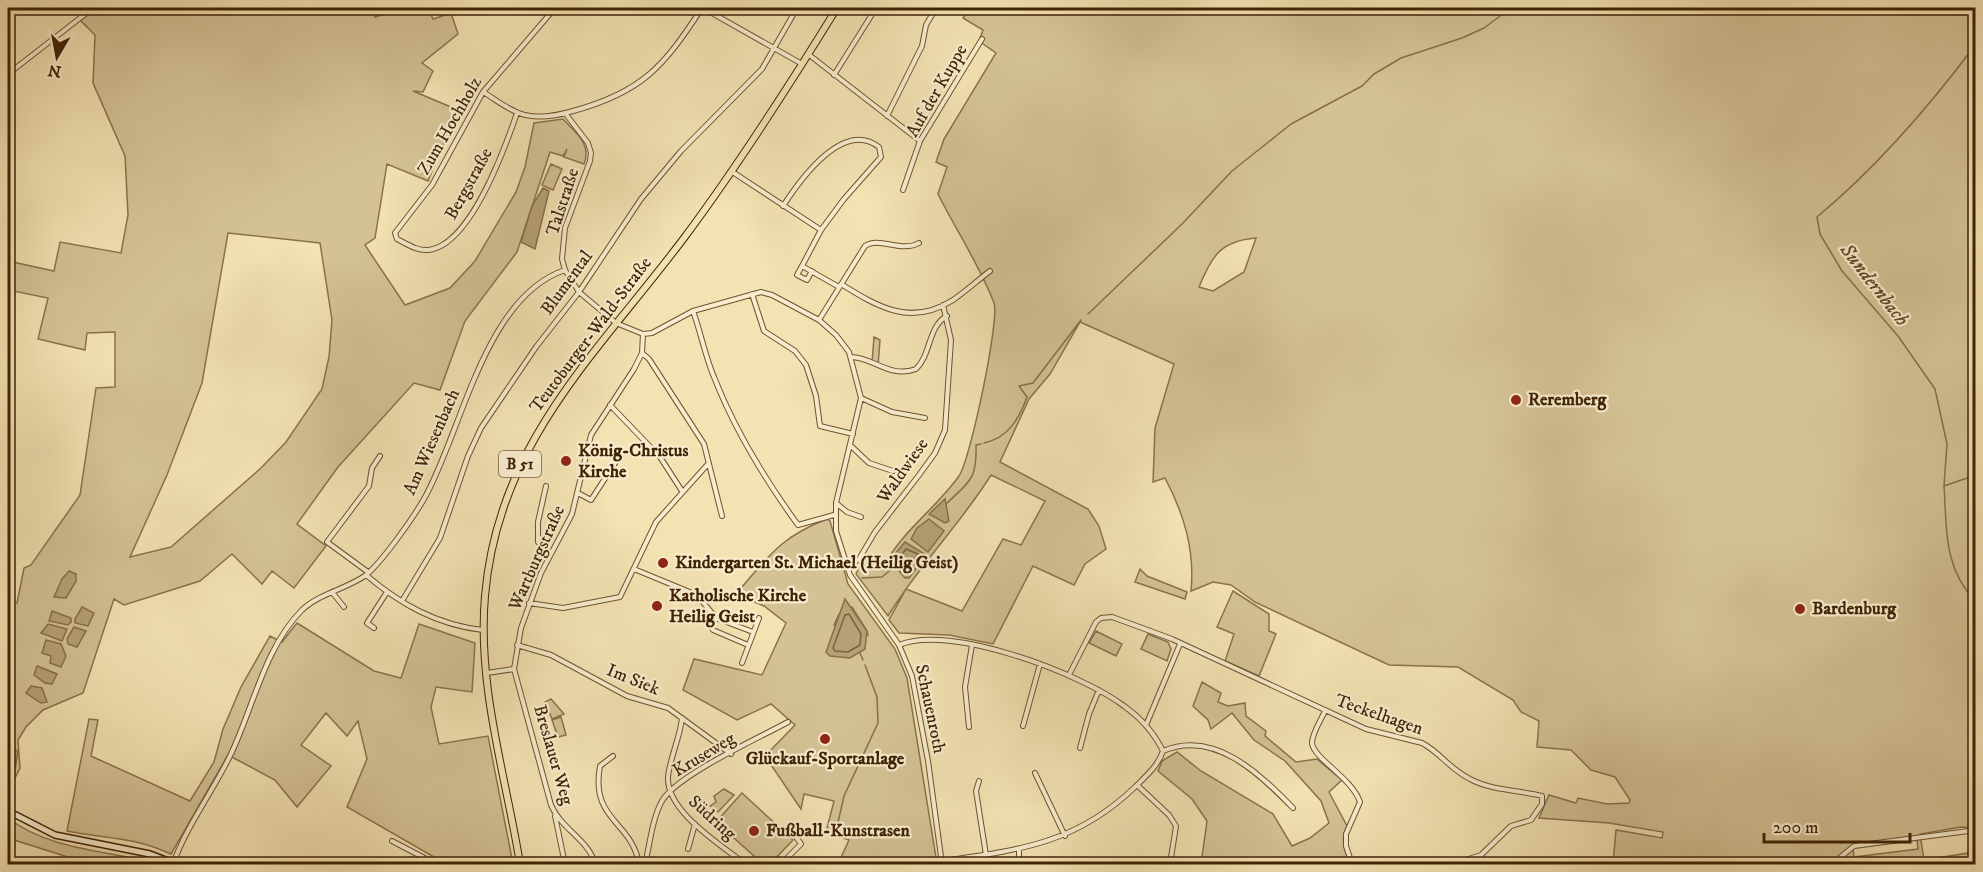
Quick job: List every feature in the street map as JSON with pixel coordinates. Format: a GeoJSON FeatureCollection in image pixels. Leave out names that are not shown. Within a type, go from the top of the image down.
{"type":"FeatureCollection","features":[{"type":"Feature","properties":{"kind":"main road","name":"Teutoburger-Wald-Straße"},"geometry":{"type":"LineString","coordinates":[[520,864],[486,673],[483,630],[485,596],[496,533],[524,456],[553,405],[616,322],[671,255],[731,171],[837,8]]}},
{"type":"Feature","properties":{"kind":"street"},"geometry":{"type":"LineString","coordinates":[[8,74],[93,8]]}},
{"type":"Feature","properties":{"kind":"street","name":"Zum Hochholz"},"geometry":{"type":"LineString","coordinates":[[395,233],[432,185],[483,92],[555,8]]}},
{"type":"Feature","properties":{"kind":"street"},"geometry":{"type":"LineString","coordinates":[[483,92],[518,113],[532,117],[565,113],[610,100],[644,80],[672,52],[703,8],[802,64]]}},
{"type":"Feature","properties":{"kind":"street","name":"Blumental"},"geometry":{"type":"LineString","coordinates":[[402,601],[440,538],[468,456],[481,428],[536,347],[579,292],[641,199],[681,151],[747,87],[775,48],[797,8]]}},
{"type":"Feature","properties":{"kind":"street"},"geometry":{"type":"LineString","coordinates":[[834,75],[876,8]]}},
{"type":"Feature","properties":{"kind":"street"},"geometry":{"type":"LineString","coordinates":[[886,116],[922,46],[927,25],[936,8]]}},
{"type":"Feature","properties":{"kind":"street","name":"Auf der Kuppe"},"geometry":{"type":"LineString","coordinates":[[903,190],[920,141],[982,39]]}},
{"type":"Feature","properties":{"kind":"street"},"geometry":{"type":"LineString","coordinates":[[808,54],[920,141]]}},
{"type":"Feature","properties":{"kind":"street","name":"Bergstraße"},"geometry":{"type":"LineString","coordinates":[[395,233],[398,239],[419,249],[429,250],[441,247],[461,230],[506,146],[518,113]]}},
{"type":"Feature","properties":{"kind":"street","name":"Talstraße"},"geometry":{"type":"LineString","coordinates":[[565,113],[588,143],[591,153],[590,162],[565,228],[562,243],[565,270],[579,292],[616,322],[643,334]]}},
{"type":"Feature","properties":{"kind":"street"},"geometry":{"type":"LineString","coordinates":[[783,206],[801,180],[839,145],[853,140],[873,142],[879,147],[881,157],[844,199],[821,230],[797,275],[807,280],[812,271]]}},
{"type":"Feature","properties":{"kind":"street"},"geometry":{"type":"LineString","coordinates":[[731,171],[821,230]]}},
{"type":"Feature","properties":{"kind":"street"},"geometry":{"type":"LineString","coordinates":[[819,320],[862,250],[870,243],[905,247],[919,243]]}},
{"type":"Feature","properties":{"kind":"street"},"geometry":{"type":"LineString","coordinates":[[802,266],[879,308],[912,313],[953,300],[990,271]]}},
{"type":"Feature","properties":{"kind":"street","name":"Am Wiesenbach"},"geometry":{"type":"LineString","coordinates":[[174,864],[187,830],[209,797],[231,754],[273,653],[301,611],[367,573],[424,499],[477,374],[513,308],[546,276],[565,270]]}},
{"type":"Feature","properties":{"kind":"street"},"geometry":{"type":"LineString","coordinates":[[643,334],[652,333],[693,311],[761,292],[772,295],[819,320],[836,335],[851,357],[861,398],[834,515],[798,525],[780,500],[747,450],[724,403],[693,311]]}},
{"type":"Feature","properties":{"kind":"street"},"geometry":{"type":"LineString","coordinates":[[752,294],[765,331],[795,351],[806,365],[816,396],[820,426],[853,434]]}},
{"type":"Feature","properties":{"kind":"street","name":"Waldwiese"},"geometry":{"type":"LineString","coordinates":[[847,568],[859,559],[875,532],[935,453],[945,430],[951,359],[947,316],[943,305]]}},
{"type":"Feature","properties":{"kind":"street"},"geometry":{"type":"LineString","coordinates":[[851,357],[860,357],[886,370],[910,372],[916,369],[927,350],[937,324],[947,316]]}},
{"type":"Feature","properties":{"kind":"street","name":"Wartburgstraße"},"geometry":{"type":"LineString","coordinates":[[514,669],[517,645],[530,603],[551,554],[572,514],[584,455],[591,435],[626,384],[642,352],[643,334]]}},
{"type":"Feature","properties":{"kind":"street"},"geometry":{"type":"LineString","coordinates":[[642,352],[649,359],[704,444],[722,516]]}},
{"type":"Feature","properties":{"kind":"street"},"geometry":{"type":"LineString","coordinates":[[861,398],[892,412],[925,418]]}},
{"type":"Feature","properties":{"kind":"street"},"geometry":{"type":"LineString","coordinates":[[610,405],[660,457],[682,492]]}},
{"type":"Feature","properties":{"kind":"street"},"geometry":{"type":"LineString","coordinates":[[850,446],[869,464],[893,471]]}},
{"type":"Feature","properties":{"kind":"street"},"geometry":{"type":"LineString","coordinates":[[380,456],[372,468],[369,486],[327,542],[387,592],[402,601],[442,622],[483,630]]}},
{"type":"Feature","properties":{"kind":"street","name":"Wartburgstraße"},"geometry":{"type":"LineString","coordinates":[[578,493],[591,500],[617,460]]}},
{"type":"Feature","properties":{"kind":"street"},"geometry":{"type":"LineString","coordinates":[[530,603],[563,608],[620,597],[656,522],[708,464]]}},
{"type":"Feature","properties":{"kind":"street"},"geometry":{"type":"LineString","coordinates":[[546,486],[538,522],[538,542],[551,554]]}},
{"type":"Feature","properties":{"kind":"street"},"geometry":{"type":"LineString","coordinates":[[836,503],[846,512],[861,517]]}},
{"type":"Feature","properties":{"kind":"street","name":"Schauenroth"},"geometry":{"type":"LineString","coordinates":[[834,515],[850,575],[899,645],[917,697],[942,863]]}},
{"type":"Feature","properties":{"kind":"street"},"geometry":{"type":"LineString","coordinates":[[634,569],[697,595],[716,618],[753,632]]}},
{"type":"Feature","properties":{"kind":"street"},"geometry":{"type":"LineString","coordinates":[[332,592],[344,607]]}},
{"type":"Feature","properties":{"kind":"street"},"geometry":{"type":"LineString","coordinates":[[374,628],[367,623],[387,592]]}},
{"type":"Feature","properties":{"kind":"street","name":"Teckelhagen"},"geometry":{"type":"LineString","coordinates":[[1069,675],[1096,622],[1101,618],[1112,617],[1180,644],[1366,729],[1422,743],[1431,748],[1447,766],[1471,780],[1492,788],[1542,795],[1542,804],[1531,820],[1511,826],[1481,855],[1453,864]]}},
{"type":"Feature","properties":{"kind":"street"},"geometry":{"type":"LineString","coordinates":[[716,618],[711,626],[713,630],[748,645]]}},
{"type":"Feature","properties":{"kind":"street"},"geometry":{"type":"LineString","coordinates":[[742,663],[759,618]]}},
{"type":"Feature","properties":{"kind":"street"},"geometry":{"type":"LineString","coordinates":[[899,645],[921,639],[972,645],[1040,664],[1069,675],[1100,690],[1146,725],[1163,751]]}},
{"type":"Feature","properties":{"kind":"street"},"geometry":{"type":"LineString","coordinates":[[1146,725],[1180,644]]}},
{"type":"Feature","properties":{"kind":"street","name":"Im Siek"},"geometry":{"type":"LineString","coordinates":[[517,645],[542,651],[627,696],[668,708],[731,754]]}},
{"type":"Feature","properties":{"kind":"street"},"geometry":{"type":"LineString","coordinates":[[969,727],[965,687],[972,645]]}},
{"type":"Feature","properties":{"kind":"street"},"geometry":{"type":"LineString","coordinates":[[1023,726],[1040,664]]}},
{"type":"Feature","properties":{"kind":"street"},"geometry":{"type":"LineString","coordinates":[[486,673],[514,669]]}},
{"type":"Feature","properties":{"kind":"street","name":"Breslauer Weg"},"geometry":{"type":"LineString","coordinates":[[514,669],[537,761],[555,815],[586,847],[595,864]]}},
{"type":"Feature","properties":{"kind":"street"},"geometry":{"type":"LineString","coordinates":[[1080,748],[1089,714],[1100,690]]}},
{"type":"Feature","properties":{"kind":"street"},"geometry":{"type":"LineString","coordinates":[[1324,711],[1312,740],[1314,750],[1346,778],[1360,802],[1346,834],[1346,846],[1352,864]]}},
{"type":"Feature","properties":{"kind":"street"},"geometry":{"type":"LineString","coordinates":[[668,790],[682,717]]}},
{"type":"Feature","properties":{"kind":"street","name":"Kruseweg"},"geometry":{"type":"LineString","coordinates":[[645,864],[658,811],[668,790],[788,722]]}},
{"type":"Feature","properties":{"kind":"street"},"geometry":{"type":"LineString","coordinates":[[942,863],[1019,850],[1065,836],[1103,815],[1155,766],[1163,751],[1176,746],[1198,745],[1223,753],[1258,773],[1293,808]]}},
{"type":"Feature","properties":{"kind":"street"},"geometry":{"type":"LineString","coordinates":[[613,756],[600,765],[598,793],[604,809],[624,834],[639,864]]}},
{"type":"Feature","properties":{"kind":"street"},"geometry":{"type":"LineString","coordinates":[[1035,773],[1065,836]]}},
{"type":"Feature","properties":{"kind":"street"},"geometry":{"type":"LineString","coordinates":[[979,781],[976,791],[986,855]]}},
{"type":"Feature","properties":{"kind":"street"},"geometry":{"type":"LineString","coordinates":[[1137,785],[1169,815],[1176,826],[1170,864]]}},
{"type":"Feature","properties":{"kind":"street","name":"Südring"},"geometry":{"type":"LineString","coordinates":[[668,790],[677,806],[695,824],[745,864]]}},
{"type":"Feature","properties":{"kind":"street"},"geometry":{"type":"LineString","coordinates":[[8,810],[56,836],[150,854],[174,864]]}},
{"type":"Feature","properties":{"kind":"street"},"geometry":{"type":"LineString","coordinates":[[555,815],[554,823],[565,864]]}},
{"type":"Feature","properties":{"kind":"street"},"geometry":{"type":"LineString","coordinates":[[688,849],[695,824]]}},
{"type":"Feature","properties":{"kind":"street"},"geometry":{"type":"LineString","coordinates":[[1832,864],[1854,846],[1976,830]]}},
{"type":"Feature","properties":{"kind":"street"},"geometry":{"type":"LineString","coordinates":[[781,864],[801,844],[792,831]]}},
{"type":"Feature","properties":{"kind":"street"},"geometry":{"type":"LineString","coordinates":[[392,841],[436,864]]}},
{"type":"Feature","properties":{"kind":"street"},"geometry":{"type":"LineString","coordinates":[[1019,850],[1019,864]]}},
{"type":"Feature","properties":{"kind":"street"},"geometry":{"type":"LineString","coordinates":[[624,864],[634,864]]}},
{"type":"Feature","properties":{"kind":"shaded area"},"geometry":{"type":"Polygon","coordinates":[[[96,8],[371,8],[375,17],[404,8],[428,8],[433,19],[451,13],[458,34],[422,63],[433,71],[423,92],[413,91],[458,110],[428,181],[387,164],[375,238],[365,245],[405,305],[450,288],[475,261],[516,192],[525,167],[534,123],[563,119],[581,139],[586,150],[586,157],[584,164],[564,157],[567,149],[563,156],[550,152],[517,252],[465,321],[440,390],[414,383],[338,467],[297,524],[326,546],[294,588],[272,571],[262,584],[232,554],[200,581],[124,605],[114,599],[83,693],[43,710],[26,727],[18,740],[20,768],[8,792],[8,603],[17,603],[24,568],[31,565],[80,495],[96,388],[115,387],[115,332],[87,333],[85,350],[38,339],[48,298],[8,290],[8,261],[54,271],[60,242],[121,253],[128,215],[125,156],[93,83],[95,35],[80,20],[96,8]],[[228,233],[202,383],[167,475],[130,557],[171,547],[261,468],[286,442],[322,389],[329,357],[332,320],[320,243],[228,233]]]}},
{"type":"Feature","properties":{"kind":"shaded area"},"geometry":{"type":"Polygon","coordinates":[[[970,8],[1133,8],[1140,13],[1145,8],[1975,8],[1975,828],[1961,827],[1920,834],[1924,860],[1975,852],[1975,864],[1613,864],[1616,830],[1662,838],[1663,832],[1609,823],[1539,818],[1549,795],[1576,803],[1578,798],[1607,804],[1629,803],[1630,800],[1615,777],[1591,770],[1571,750],[1537,747],[1539,721],[1521,712],[1513,700],[1458,667],[1389,665],[1255,602],[1231,585],[1213,582],[1191,591],[1190,547],[1183,519],[1165,478],[1153,482],[1155,428],[1174,364],[1080,322],[1050,374],[1029,399],[1000,462],[1088,509],[1099,526],[1106,549],[1085,564],[1074,585],[1033,566],[993,644],[949,635],[899,633],[889,620],[906,589],[888,616],[856,574],[864,556],[886,562],[902,539],[959,476],[970,445],[993,335],[994,303],[975,262],[938,194],[947,167],[936,162],[944,139],[996,53],[979,41],[983,30],[963,18],[970,8]],[[1256,238],[1234,242],[1219,252],[1208,266],[1199,287],[1213,291],[1244,272],[1256,238]],[[991,475],[906,589],[962,611],[1003,539],[1021,545],[1045,501],[991,475]],[[1917,840],[1853,848],[1854,857],[1918,849],[1917,840]]]}},
{"type":"Feature","properties":{"kind":"shaded area"},"geometry":{"type":"Polygon","coordinates":[[[551,164],[562,169],[553,190],[542,185],[551,164]]]}},
{"type":"Feature","properties":{"kind":"shaded area"},"geometry":{"type":"Polygon","coordinates":[[[874,337],[880,340],[878,366],[872,363],[874,337]]]}},
{"type":"Feature","properties":{"kind":"shaded area"},"geometry":{"type":"Polygon","coordinates":[[[827,519],[830,521],[848,584],[895,649],[907,678],[937,864],[838,864],[849,840],[826,832],[834,801],[804,794],[801,809],[765,756],[795,725],[771,704],[737,720],[683,690],[694,659],[762,675],[786,623],[764,606],[736,594],[776,549],[797,533],[827,519]],[[852,607],[839,614],[834,625],[868,635],[852,607]]]}},
{"type":"Feature","properties":{"kind":"shaded area"},"geometry":{"type":"Polygon","coordinates":[[[1140,569],[1147,576],[1187,592],[1185,599],[1135,582],[1140,569]]]}},
{"type":"Feature","properties":{"kind":"shaded area"},"geometry":{"type":"Polygon","coordinates":[[[1233,591],[1269,614],[1269,631],[1276,634],[1259,676],[1225,661],[1234,634],[1217,627],[1233,591]]]}},
{"type":"Feature","properties":{"kind":"shaded area"},"geometry":{"type":"Polygon","coordinates":[[[297,623],[374,671],[401,678],[419,624],[475,643],[472,692],[436,687],[431,707],[439,744],[488,736],[513,864],[446,864],[347,807],[367,759],[358,721],[347,736],[326,713],[301,745],[331,766],[297,807],[275,780],[228,755],[171,854],[131,841],[67,831],[89,719],[98,720],[91,756],[190,801],[214,762],[223,729],[241,687],[270,636],[282,642],[297,623]]]}},
{"type":"Feature","properties":{"kind":"shaded area"},"geometry":{"type":"Polygon","coordinates":[[[1096,631],[1122,644],[1116,656],[1089,643],[1096,631]]]}},
{"type":"Feature","properties":{"kind":"shaded area"},"geometry":{"type":"Polygon","coordinates":[[[1148,634],[1168,642],[1171,649],[1167,661],[1141,649],[1148,634]]]}},
{"type":"Feature","properties":{"kind":"shaded area"},"geometry":{"type":"Polygon","coordinates":[[[1202,682],[1221,693],[1218,702],[1228,706],[1245,703],[1246,716],[1266,731],[1265,736],[1296,762],[1317,759],[1342,780],[1329,792],[1347,826],[1344,841],[1350,864],[1201,864],[1207,821],[1192,799],[1158,771],[1162,761],[1177,752],[1201,771],[1273,814],[1292,846],[1310,838],[1329,823],[1321,801],[1285,761],[1254,740],[1232,713],[1211,729],[1208,720],[1193,706],[1202,682]]]}},
{"type":"Feature","properties":{"kind":"shaded area"},"geometry":{"type":"Polygon","coordinates":[[[551,699],[564,714],[552,719],[545,702],[551,699]]]}},
{"type":"Feature","properties":{"kind":"shaded area"},"geometry":{"type":"Polygon","coordinates":[[[561,717],[566,735],[558,737],[552,720],[561,717]]]}},
{"type":"Feature","properties":{"kind":"shaded area"},"geometry":{"type":"Polygon","coordinates":[[[724,789],[734,795],[718,812],[710,806],[716,802],[714,796],[724,789]]]}},
{"type":"Feature","properties":{"kind":"shaded area","name":"Fußball-Kunstrasen"},"geometry":{"type":"Polygon","coordinates":[[[742,793],[793,840],[770,864],[763,864],[716,822],[742,793]]]}},
{"type":"Feature","properties":{"kind":"shaded area"},"geometry":{"type":"Polygon","coordinates":[[[8,818],[25,829],[61,843],[159,864],[90,864],[14,840],[8,859],[8,818]]]}},
{"type":"Feature","properties":{"kind":"water"},"geometry":{"type":"Polygon","coordinates":[[[543,188],[549,191],[535,249],[521,242],[532,206],[543,188]]]}},
{"type":"Feature","properties":{"kind":"water"},"geometry":{"type":"Polygon","coordinates":[[[945,499],[949,521],[945,523],[929,514],[945,499]]]}},
{"type":"Feature","properties":{"kind":"water"},"geometry":{"type":"Polygon","coordinates":[[[929,519],[944,531],[928,552],[911,539],[917,528],[929,519]]]}},
{"type":"Feature","properties":{"kind":"water"},"geometry":{"type":"Polygon","coordinates":[[[905,542],[926,555],[909,578],[905,578],[890,560],[905,542]]]}},
{"type":"Feature","properties":{"kind":"water"},"geometry":{"type":"Polygon","coordinates":[[[69,571],[76,574],[76,581],[66,598],[54,597],[62,579],[69,571]]]}},
{"type":"Feature","properties":{"kind":"water"},"geometry":{"type":"Polygon","coordinates":[[[845,599],[867,631],[865,649],[850,658],[830,656],[826,652],[845,599]]]}},
{"type":"Feature","properties":{"kind":"water"},"geometry":{"type":"Polygon","coordinates":[[[82,607],[94,613],[88,626],[75,623],[82,607]]]}},
{"type":"Feature","properties":{"kind":"water"},"geometry":{"type":"Polygon","coordinates":[[[52,611],[71,618],[71,622],[68,625],[49,621],[52,611]]]}},
{"type":"Feature","properties":{"kind":"water"},"geometry":{"type":"Polygon","coordinates":[[[48,624],[67,629],[62,641],[41,633],[48,624]]]}},
{"type":"Feature","properties":{"kind":"water"},"geometry":{"type":"Polygon","coordinates":[[[74,627],[86,631],[77,647],[68,644],[67,639],[74,627]]]}},
{"type":"Feature","properties":{"kind":"water"},"geometry":{"type":"Polygon","coordinates":[[[46,640],[61,644],[66,656],[61,667],[50,663],[51,656],[42,653],[46,640]]]}},
{"type":"Feature","properties":{"kind":"water"},"geometry":{"type":"Polygon","coordinates":[[[37,666],[57,674],[52,684],[45,683],[34,675],[37,666]]]}},
{"type":"Feature","properties":{"kind":"water"},"geometry":{"type":"Polygon","coordinates":[[[31,686],[42,688],[47,702],[41,703],[26,693],[31,686]]]}},
{"type":"Feature","properties":{"kind":"water"},"geometry":{"type":"Polygon","coordinates":[[[13,749],[18,751],[15,770],[8,766],[8,752],[13,749]]]}},
{"type":"Feature","properties":{"kind":"waterway"},"geometry":{"type":"LineString","coordinates":[[1088,314],[1182,224],[1232,171],[1291,124],[1362,86],[1374,74],[1401,58],[1462,38],[1484,28],[1511,8]]}},
{"type":"Feature","properties":{"kind":"waterway","name":"Sundernbach"},"geometry":{"type":"LineString","coordinates":[[1944,486],[1947,444],[1935,389],[1898,336],[1842,271],[1820,234],[1817,217],[1881,157],[1940,91],[1976,44]]}},
{"type":"Feature","properties":{"kind":"waterway"},"geometry":{"type":"LineString","coordinates":[[984,443],[1000,437],[1012,426],[1027,397],[1019,386],[1033,383],[1081,320]]}},
{"type":"Feature","properties":{"kind":"waterway"},"geometry":{"type":"LineString","coordinates":[[946,504],[970,479],[975,466],[976,445],[981,444]]}},
{"type":"Feature","properties":{"kind":"waterway"},"geometry":{"type":"LineString","coordinates":[[1976,475],[1944,486],[1947,533],[1952,562],[1965,589],[1976,602]]}},
{"type":"Feature","properties":{"kind":"waterway"},"geometry":{"type":"LineString","coordinates":[[862,578],[882,577],[894,567]]}},
{"type":"Feature","properties":{"kind":"waterway"},"geometry":{"type":"LineString","coordinates":[[860,653],[863,660]]}},
{"type":"Feature","properties":{"kind":"waterway"},"geometry":{"type":"LineString","coordinates":[[836,831],[844,796],[878,723],[877,697],[865,665]]}},
{"type":"Feature","properties":{"kind":"waterway"},"geometry":{"type":"LineString","coordinates":[[1922,864],[1938,860],[1941,864]]}},
{"type":"Feature","properties":{"kind":"place","name":"Reremberg"},"geometry":{"type":"Point","coordinates":[1516,400]}},
{"type":"Feature","properties":{"kind":"place","name":"König-Christus Kirche"},"geometry":{"type":"Point","coordinates":[566,461]}},
{"type":"Feature","properties":{"kind":"place","name":"Kindergarten St. Michael (Heilig Geist)"},"geometry":{"type":"Point","coordinates":[663,563]}},
{"type":"Feature","properties":{"kind":"place","name":"Katholische Kirche Heilig Geist"},"geometry":{"type":"Point","coordinates":[657,606]}},
{"type":"Feature","properties":{"kind":"place","name":"Bardenburg"},"geometry":{"type":"Point","coordinates":[1800,609]}},
{"type":"Feature","properties":{"kind":"place","name":"Glückauf-Sportanlage"},"geometry":{"type":"Point","coordinates":[825,739]}},
{"type":"Feature","properties":{"kind":"place","name":"Fußball-Kunstrasen"},"geometry":{"type":"Point","coordinates":[754,831]}}]}
